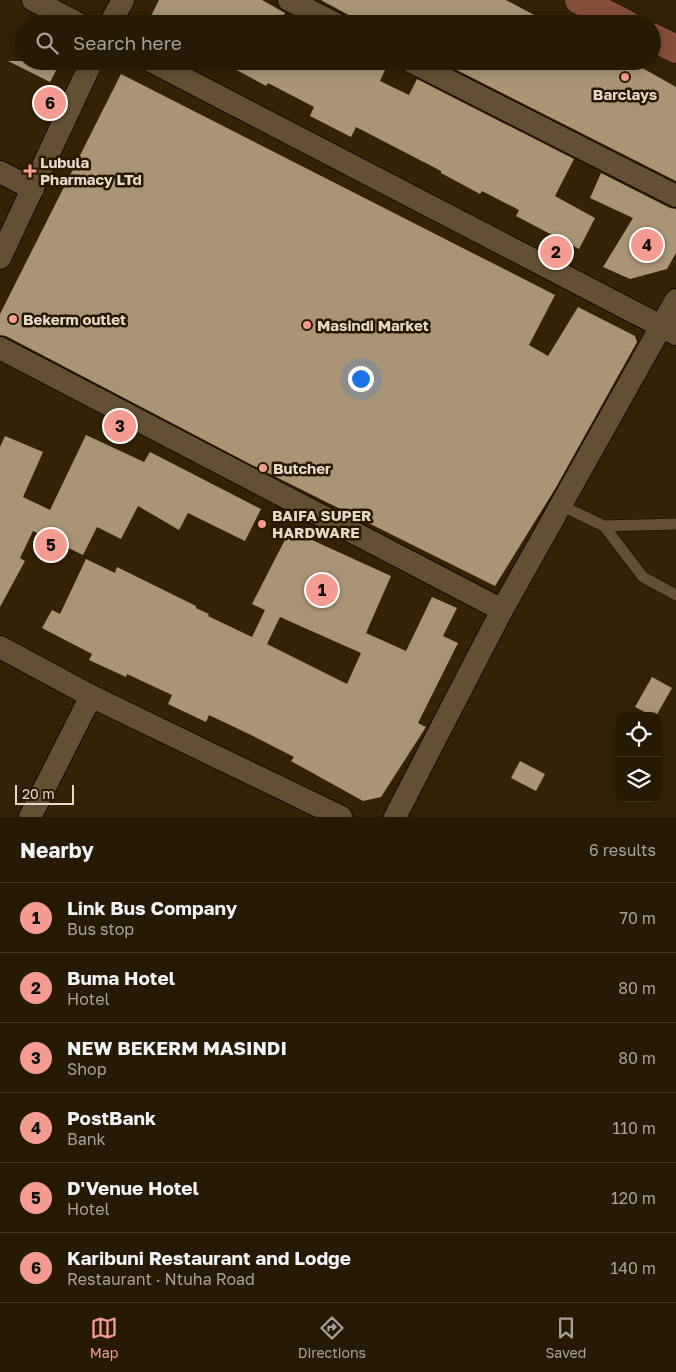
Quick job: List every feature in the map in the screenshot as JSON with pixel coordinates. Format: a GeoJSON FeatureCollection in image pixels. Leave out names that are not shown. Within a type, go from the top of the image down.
{"type":"FeatureCollection","features":[{"type":"Feature","properties":{"kind":"main road"},"geometry":{"type":"LineString","coordinates":[[579,0],[608,15]]}},
{"type":"Feature","properties":{"kind":"main road"},"geometry":{"type":"LineString","coordinates":[[661,42],[676,50]]}},
{"type":"Feature","properties":{"kind":"street"},"geometry":{"type":"LineString","coordinates":[[33,0],[62,15]]}},
{"type":"Feature","properties":{"kind":"street"},"geometry":{"type":"LineString","coordinates":[[114,15],[122,0]]}},
{"type":"Feature","properties":{"kind":"street"},"geometry":{"type":"LineString","coordinates":[[289,0],[318,15]]}},
{"type":"Feature","properties":{"kind":"street"},"geometry":{"type":"LineString","coordinates":[[0,258],[88,70]]}},
{"type":"Feature","properties":{"kind":"street"},"geometry":{"type":"LineString","coordinates":[[168,70],[669,330]]}},
{"type":"Feature","properties":{"kind":"street"},"geometry":{"type":"LineString","coordinates":[[428,70],[676,196]]}},
{"type":"Feature","properties":{"kind":"street"},"geometry":{"type":"LineString","coordinates":[[0,172],[33,189]]}},
{"type":"Feature","properties":{"kind":"street"},"geometry":{"type":"LineString","coordinates":[[395,817],[502,610],[560,505],[669,330],[676,300]]}},
{"type":"Feature","properties":{"kind":"street"},"geometry":{"type":"LineString","coordinates":[[0,348],[502,610]]}},
{"type":"Feature","properties":{"kind":"street"},"geometry":{"type":"LineString","coordinates":[[0,647],[91,696],[341,817]]}},
{"type":"Feature","properties":{"kind":"street"},"geometry":{"type":"LineString","coordinates":[[30,817],[91,696]]}},
{"type":"Feature","properties":{"kind":"lane"},"geometry":{"type":"LineString","coordinates":[[560,505],[604,526],[643,577],[676,595]]}},
{"type":"Feature","properties":{"kind":"lane"},"geometry":{"type":"LineString","coordinates":[[604,526],[676,524]]}},
{"type":"Feature","properties":{"kind":"building"},"geometry":{"type":"Polygon","coordinates":[[[159,0],[262,0],[285,13],[284,15],[152,15],[159,0]]]}},
{"type":"Feature","properties":{"kind":"building"},"geometry":{"type":"Polygon","coordinates":[[[321,0],[506,0],[534,15],[348,15],[321,0]]]}},
{"type":"Feature","properties":{"kind":"building"},"geometry":{"type":"Polygon","coordinates":[[[26,70],[56,70],[50,82],[26,70]]]}},
{"type":"Feature","properties":{"kind":"building"},"geometry":{"type":"Polygon","coordinates":[[[237,70],[385,70],[380,81],[409,95],[417,79],[574,159],[555,196],[595,218],[579,249],[516,216],[519,210],[482,191],[480,194],[441,173],[441,171],[356,127],[351,137],[310,116],[314,107],[268,83],[266,86],[237,70]]]}},
{"type":"Feature","properties":{"kind":"building"},"geometry":{"type":"Polygon","coordinates":[[[457,70],[646,70],[676,87],[676,181],[457,70]]]}},
{"type":"Feature","properties":{"kind":"building","name":"Masindi Market"},"geometry":{"type":"Polygon","coordinates":[[[121,74],[555,295],[529,345],[548,356],[578,307],[635,336],[637,342],[555,489],[495,586],[252,465],[6,336],[0,335],[0,314],[121,74]]]}},
{"type":"Feature","properties":{"kind":"building"},"geometry":{"type":"Polygon","coordinates":[[[601,173],[670,208],[676,209],[676,253],[667,269],[630,279],[603,267],[633,218],[590,198],[601,173]]]}},
{"type":"Feature","properties":{"kind":"building"},"geometry":{"type":"Polygon","coordinates":[[[86,435],[144,462],[150,452],[261,509],[245,541],[188,513],[179,530],[138,506],[121,539],[97,527],[83,555],[33,531],[20,558],[25,561],[0,607],[0,447],[5,436],[43,452],[23,497],[50,510],[86,435]]]}},
{"type":"Feature","properties":{"kind":"building"},"geometry":{"type":"Polygon","coordinates":[[[290,530],[391,576],[366,633],[406,651],[432,597],[457,608],[443,636],[458,643],[418,723],[426,727],[381,797],[363,801],[291,761],[294,757],[253,736],[209,715],[206,722],[168,704],[172,695],[127,674],[126,677],[89,660],[92,654],[42,628],[52,610],[60,614],[86,559],[115,573],[117,567],[196,606],[196,608],[209,614],[208,616],[252,637],[265,610],[252,604],[290,530]],[[280,617],[267,644],[347,684],[361,653],[280,617]]]}},
{"type":"Feature","properties":{"kind":"building"},"geometry":{"type":"Polygon","coordinates":[[[652,677],[672,688],[658,712],[644,712],[635,707],[652,677]]]}},
{"type":"Feature","properties":{"kind":"building"},"geometry":{"type":"Polygon","coordinates":[[[520,761],[545,774],[536,791],[511,778],[520,761]]]}},
{"type":"Feature","properties":{"kind":"place","name":"Barclays"},"geometry":{"type":"Point","coordinates":[625,77]}},
{"type":"Feature","properties":{"kind":"place","name":"Karibuni Restaurant and Lodge"},"geometry":{"type":"Point","coordinates":[50,103]}},
{"type":"Feature","properties":{"kind":"place","name":"Lubula Pharmacy LTd"},"geometry":{"type":"Point","coordinates":[30,171]}},
{"type":"Feature","properties":{"kind":"place","name":"PostBank"},"geometry":{"type":"Point","coordinates":[647,245]}},
{"type":"Feature","properties":{"kind":"place","name":"Buma Hotel"},"geometry":{"type":"Point","coordinates":[556,252]}},
{"type":"Feature","properties":{"kind":"place","name":"Bekerm outlet"},"geometry":{"type":"Point","coordinates":[13,319]}},
{"type":"Feature","properties":{"kind":"place","name":"Masindi Market"},"geometry":{"type":"Point","coordinates":[307,325]}},
{"type":"Feature","properties":{"kind":"place","name":"NEW BEKERM MASINDI"},"geometry":{"type":"Point","coordinates":[120,426]}},
{"type":"Feature","properties":{"kind":"place","name":"Butcher"},"geometry":{"type":"Point","coordinates":[263,468]}},
{"type":"Feature","properties":{"kind":"place","name":"BAIFA SUPER HARDWARE"},"geometry":{"type":"Point","coordinates":[262,524]}},
{"type":"Feature","properties":{"kind":"place","name":"D'Venue Hotel"},"geometry":{"type":"Point","coordinates":[51,545]}},
{"type":"Feature","properties":{"kind":"place","name":"Link Bus Company"},"geometry":{"type":"Point","coordinates":[322,590]}}]}
